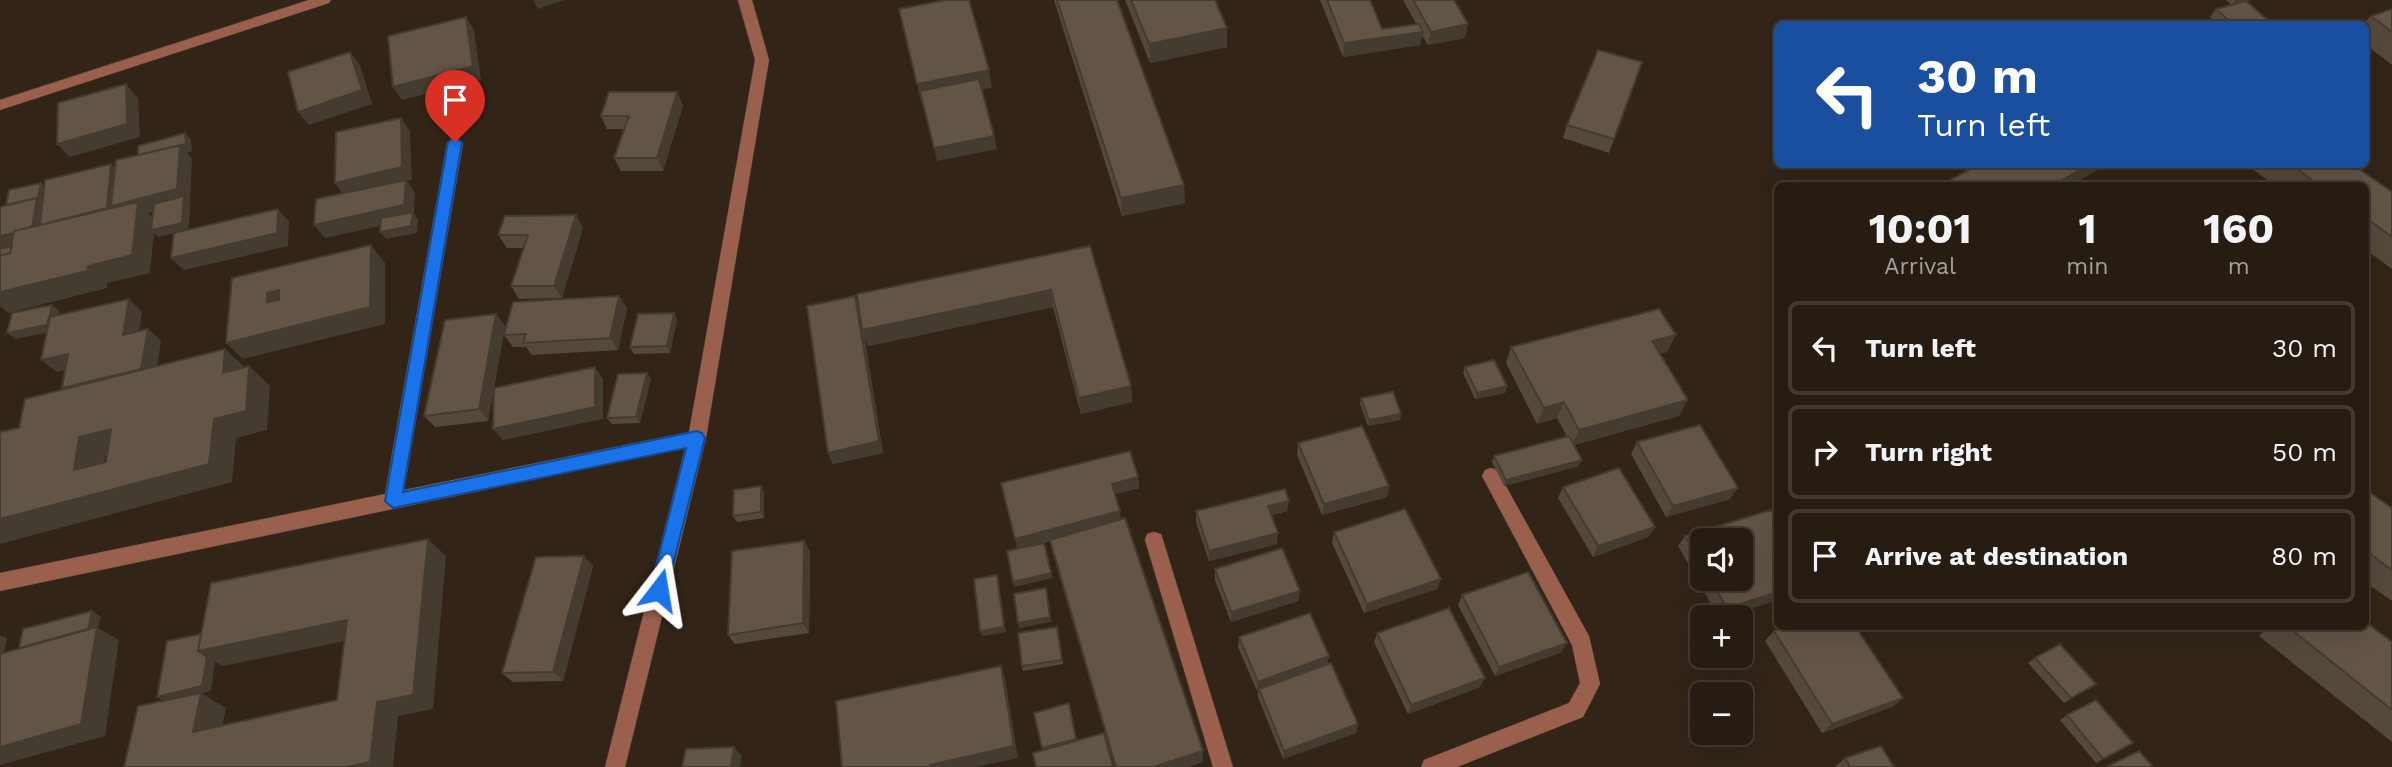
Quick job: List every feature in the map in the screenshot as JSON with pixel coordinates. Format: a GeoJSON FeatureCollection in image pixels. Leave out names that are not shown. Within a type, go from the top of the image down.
{"type":"FeatureCollection","features":[{"type":"Feature","properties":{"kind":"street"},"geometry":{"type":"LineString","coordinates":[[0,105],[324,0]]}},
{"type":"Feature","properties":{"kind":"street"},"geometry":{"type":"LineString","coordinates":[[615,767],[697,438],[762,60],[745,0]]}},
{"type":"Feature","properties":{"kind":"street"},"geometry":{"type":"LineString","coordinates":[[393,501],[455,142]]}},
{"type":"Feature","properties":{"kind":"street"},"geometry":{"type":"LineString","coordinates":[[0,582],[697,438]]}},
{"type":"Feature","properties":{"kind":"street"},"geometry":{"type":"LineString","coordinates":[[1431,767],[1576,710],[1590,684],[1582,643],[1491,476]]}},
{"type":"Feature","properties":{"kind":"street"},"geometry":{"type":"LineString","coordinates":[[1154,540],[1223,767]]}},
{"type":"Feature","properties":{"kind":"building"},"geometry":{"type":"Polygon","coordinates":[[[946,0],[969,0],[989,70],[917,84],[899,9],[946,0]]]}},
{"type":"Feature","properties":{"kind":"building"},"geometry":{"type":"Polygon","coordinates":[[[1057,0],[1117,0],[1184,185],[1121,198],[1057,0]]]}},
{"type":"Feature","properties":{"kind":"building"},"geometry":{"type":"Polygon","coordinates":[[[1131,0],[1215,0],[1227,28],[1149,44],[1131,0]]]}},
{"type":"Feature","properties":{"kind":"building"},"geometry":{"type":"Polygon","coordinates":[[[1327,0],[1370,0],[1382,29],[1419,24],[1423,32],[1344,43],[1327,0]]]}},
{"type":"Feature","properties":{"kind":"building"},"geometry":{"type":"Polygon","coordinates":[[[1413,0],[1454,0],[1468,24],[1431,32],[1413,0]]]}},
{"type":"Feature","properties":{"kind":"building"},"geometry":{"type":"Polygon","coordinates":[[[2246,1],[2269,21],[2230,21],[2216,9],[2246,1]]]}},
{"type":"Feature","properties":{"kind":"building"},"geometry":{"type":"Polygon","coordinates":[[[2392,9],[2392,32],[2371,16],[2392,9]]]}},
{"type":"Feature","properties":{"kind":"building"},"geometry":{"type":"Polygon","coordinates":[[[466,17],[473,66],[393,87],[388,36],[466,17]]]}},
{"type":"Feature","properties":{"kind":"building"},"geometry":{"type":"Polygon","coordinates":[[[1598,50],[1642,62],[1614,139],[1567,125],[1598,50]]]}},
{"type":"Feature","properties":{"kind":"building"},"geometry":{"type":"Polygon","coordinates":[[[350,52],[362,90],[298,112],[288,72],[350,52]]]}},
{"type":"Feature","properties":{"kind":"building"},"geometry":{"type":"Polygon","coordinates":[[[979,79],[994,136],[934,148],[920,91],[979,79]]]}},
{"type":"Feature","properties":{"kind":"building"},"geometry":{"type":"Polygon","coordinates":[[[126,84],[127,124],[57,144],[58,103],[126,84]]]}},
{"type":"Feature","properties":{"kind":"building"},"geometry":{"type":"Polygon","coordinates":[[[609,92],[677,92],[657,158],[614,158],[629,116],[601,116],[609,92]]]}},
{"type":"Feature","properties":{"kind":"building"},"geometry":{"type":"Polygon","coordinates":[[[401,118],[402,167],[335,183],[336,132],[401,118]]]}},
{"type":"Feature","properties":{"kind":"building"},"geometry":{"type":"Polygon","coordinates":[[[185,133],[186,144],[138,155],[138,146],[185,133]]]}},
{"type":"Feature","properties":{"kind":"building"},"geometry":{"type":"Polygon","coordinates":[[[180,145],[177,189],[111,206],[116,160],[180,145]]]}},
{"type":"Feature","properties":{"kind":"building"},"geometry":{"type":"Polygon","coordinates":[[[111,164],[107,208],[40,225],[45,180],[111,164]]]}},
{"type":"Feature","properties":{"kind":"building"},"geometry":{"type":"Polygon","coordinates":[[[1972,168],[2083,168],[2059,182],[1946,182],[1972,168]]]}},
{"type":"Feature","properties":{"kind":"building"},"geometry":{"type":"Polygon","coordinates":[[[2295,168],[2358,168],[2392,192],[2392,237],[2369,220],[2369,182],[2315,182],[2295,168]]]}},
{"type":"Feature","properties":{"kind":"building"},"geometry":{"type":"Polygon","coordinates":[[[406,180],[404,205],[314,225],[316,199],[406,180]]]}},
{"type":"Feature","properties":{"kind":"building"},"geometry":{"type":"Polygon","coordinates":[[[41,183],[37,202],[37,198],[6,205],[9,190],[41,183]]]}},
{"type":"Feature","properties":{"kind":"building"},"geometry":{"type":"Polygon","coordinates":[[[184,196],[182,223],[151,230],[154,204],[184,196]]]}},
{"type":"Feature","properties":{"kind":"building"},"geometry":{"type":"Polygon","coordinates":[[[37,198],[32,227],[0,236],[0,207],[37,198]]]}},
{"type":"Feature","properties":{"kind":"building"},"geometry":{"type":"Polygon","coordinates":[[[138,202],[132,255],[88,266],[87,271],[0,292],[0,256],[10,253],[14,231],[138,202]]]}},
{"type":"Feature","properties":{"kind":"building"},"geometry":{"type":"Polygon","coordinates":[[[278,209],[277,233],[171,258],[174,233],[278,209]]]}},
{"type":"Feature","properties":{"kind":"building"},"geometry":{"type":"Polygon","coordinates":[[[413,212],[411,226],[380,232],[381,218],[413,212]]]}},
{"type":"Feature","properties":{"kind":"building"},"geometry":{"type":"Polygon","coordinates":[[[576,215],[554,286],[511,286],[528,235],[498,235],[505,216],[576,215]]]}},
{"type":"Feature","properties":{"kind":"building"},"geometry":{"type":"Polygon","coordinates":[[[371,245],[370,307],[226,343],[232,278],[371,245]],[[279,290],[267,293],[267,302],[279,300],[279,290]]]}},
{"type":"Feature","properties":{"kind":"building"},"geometry":{"type":"Polygon","coordinates":[[[12,246],[10,253],[0,256],[0,249],[12,246]]]}},
{"type":"Feature","properties":{"kind":"building"},"geometry":{"type":"Polygon","coordinates":[[[1090,246],[1131,386],[1079,398],[1051,290],[862,330],[857,294],[1090,246]]]}},
{"type":"Feature","properties":{"kind":"building"},"geometry":{"type":"Polygon","coordinates":[[[619,296],[610,338],[523,343],[526,334],[504,335],[513,302],[619,296]]]}},
{"type":"Feature","properties":{"kind":"building"},"geometry":{"type":"Polygon","coordinates":[[[855,296],[879,441],[828,453],[807,306],[855,296]]]}},
{"type":"Feature","properties":{"kind":"building"},"geometry":{"type":"Polygon","coordinates":[[[129,299],[123,335],[148,329],[141,369],[62,388],[68,354],[41,360],[50,317],[129,299]]]}},
{"type":"Feature","properties":{"kind":"building"},"geometry":{"type":"Polygon","coordinates":[[[52,305],[47,325],[7,333],[12,313],[52,305]]]}},
{"type":"Feature","properties":{"kind":"building"},"geometry":{"type":"Polygon","coordinates":[[[1659,309],[1676,335],[1652,341],[1688,400],[1579,430],[1564,402],[1544,408],[1511,347],[1659,309]]]}},
{"type":"Feature","properties":{"kind":"building"},"geometry":{"type":"Polygon","coordinates":[[[674,313],[667,346],[630,347],[638,314],[674,313]]]}},
{"type":"Feature","properties":{"kind":"building"},"geometry":{"type":"Polygon","coordinates":[[[496,314],[479,409],[424,416],[445,320],[496,314]]]}},
{"type":"Feature","properties":{"kind":"building"},"geometry":{"type":"Polygon","coordinates":[[[225,349],[223,373],[249,366],[246,411],[214,419],[209,464],[0,519],[0,432],[19,428],[25,399],[225,349]],[[111,429],[79,437],[74,470],[106,462],[111,429]]]}},
{"type":"Feature","properties":{"kind":"building"},"geometry":{"type":"Polygon","coordinates":[[[1494,360],[1507,386],[1477,393],[1465,367],[1494,360]]]}},
{"type":"Feature","properties":{"kind":"building"},"geometry":{"type":"Polygon","coordinates":[[[595,367],[595,407],[493,429],[494,388],[595,367]]]}},
{"type":"Feature","properties":{"kind":"building"},"geometry":{"type":"Polygon","coordinates":[[[647,373],[636,417],[607,418],[618,374],[647,373]]]}},
{"type":"Feature","properties":{"kind":"building"},"geometry":{"type":"Polygon","coordinates":[[[1393,392],[1401,414],[1369,420],[1361,398],[1393,392]]]}},
{"type":"Feature","properties":{"kind":"building"},"geometry":{"type":"Polygon","coordinates":[[[1700,425],[1738,488],[1673,506],[1637,442],[1700,425]]]}},
{"type":"Feature","properties":{"kind":"building"},"geometry":{"type":"Polygon","coordinates":[[[1362,426],[1389,486],[1324,504],[1298,443],[1362,426]]]}},
{"type":"Feature","properties":{"kind":"building"},"geometry":{"type":"Polygon","coordinates":[[[1569,436],[1582,460],[1506,480],[1494,456],[1569,436]]]}},
{"type":"Feature","properties":{"kind":"building"},"geometry":{"type":"Polygon","coordinates":[[[1130,451],[1138,477],[1112,484],[1120,511],[1015,539],[1001,483],[1130,451]]]}},
{"type":"Feature","properties":{"kind":"building"},"geometry":{"type":"Polygon","coordinates":[[[1619,468],[1655,527],[1598,546],[1563,487],[1619,468]]]}},
{"type":"Feature","properties":{"kind":"building"},"geometry":{"type":"Polygon","coordinates":[[[761,486],[761,512],[733,516],[734,490],[761,486]]]}},
{"type":"Feature","properties":{"kind":"building"},"geometry":{"type":"Polygon","coordinates":[[[1285,489],[1289,501],[1268,506],[1278,533],[1209,551],[1196,511],[1285,489]]]}},
{"type":"Feature","properties":{"kind":"building"},"geometry":{"type":"Polygon","coordinates":[[[2369,492],[2392,508],[2392,570],[2369,553],[2369,492]]]}},
{"type":"Feature","properties":{"kind":"building"},"geometry":{"type":"Polygon","coordinates":[[[1405,509],[1441,579],[1367,604],[1334,532],[1405,509]]]}},
{"type":"Feature","properties":{"kind":"building"},"geometry":{"type":"Polygon","coordinates":[[[1771,510],[1774,515],[1774,593],[1737,605],[1725,605],[1717,591],[1753,591],[1753,528],[1711,528],[1771,510]]]}},
{"type":"Feature","properties":{"kind":"building"},"geometry":{"type":"Polygon","coordinates":[[[1125,518],[1203,751],[1153,767],[1116,767],[1050,540],[1125,518]]]}},
{"type":"Feature","properties":{"kind":"building"},"geometry":{"type":"Polygon","coordinates":[[[428,539],[413,695],[377,702],[370,762],[347,767],[124,767],[138,706],[201,693],[193,732],[337,700],[347,620],[198,651],[211,583],[428,539]]]}},
{"type":"Feature","properties":{"kind":"building"},"geometry":{"type":"Polygon","coordinates":[[[804,541],[803,623],[728,635],[732,551],[804,541]]]}},
{"type":"Feature","properties":{"kind":"building"},"geometry":{"type":"Polygon","coordinates":[[[1044,543],[1051,573],[1013,582],[1007,551],[1044,543]]]}},
{"type":"Feature","properties":{"kind":"building"},"geometry":{"type":"Polygon","coordinates":[[[1282,548],[1300,591],[1231,612],[1215,569],[1282,548]]]}},
{"type":"Feature","properties":{"kind":"building"},"geometry":{"type":"Polygon","coordinates":[[[584,556],[553,672],[502,673],[536,557],[584,556]]]}},
{"type":"Feature","properties":{"kind":"building"},"geometry":{"type":"Polygon","coordinates":[[[1528,572],[1567,643],[1499,667],[1462,595],[1528,572]]]}},
{"type":"Feature","properties":{"kind":"building"},"geometry":{"type":"Polygon","coordinates":[[[997,575],[1004,627],[980,631],[974,579],[997,575]]]}},
{"type":"Feature","properties":{"kind":"building"},"geometry":{"type":"Polygon","coordinates":[[[1046,588],[1050,617],[1018,623],[1014,594],[1046,588]]]}},
{"type":"Feature","properties":{"kind":"building"},"geometry":{"type":"Polygon","coordinates":[[[1449,608],[1485,678],[1411,705],[1377,633],[1449,608]]]}},
{"type":"Feature","properties":{"kind":"building"},"geometry":{"type":"Polygon","coordinates":[[[92,611],[88,629],[19,648],[23,629],[92,611]]]}},
{"type":"Feature","properties":{"kind":"building"},"geometry":{"type":"Polygon","coordinates":[[[1310,613],[1329,656],[1258,682],[1239,637],[1310,613]]]}},
{"type":"Feature","properties":{"kind":"building"},"geometry":{"type":"Polygon","coordinates":[[[2369,624],[2392,642],[2392,710],[2292,630],[2369,630],[2369,624]]]}},
{"type":"Feature","properties":{"kind":"building"},"geometry":{"type":"Polygon","coordinates":[[[97,627],[81,724],[0,747],[0,654],[97,627]]]}},
{"type":"Feature","properties":{"kind":"building"},"geometry":{"type":"Polygon","coordinates":[[[1057,627],[1062,660],[1022,666],[1018,633],[1057,627]]]}},
{"type":"Feature","properties":{"kind":"building"},"geometry":{"type":"Polygon","coordinates":[[[1858,630],[1903,698],[1832,724],[1774,631],[1858,630]]]}},
{"type":"Feature","properties":{"kind":"building"},"geometry":{"type":"Polygon","coordinates":[[[201,634],[198,651],[207,657],[202,686],[157,697],[167,641],[201,634]]]}},
{"type":"Feature","properties":{"kind":"building"},"geometry":{"type":"Polygon","coordinates":[[[2060,644],[2096,684],[2071,698],[2035,658],[2060,644]]]}},
{"type":"Feature","properties":{"kind":"building"},"geometry":{"type":"Polygon","coordinates":[[[1331,663],[1358,724],[1284,751],[1259,689],[1331,663]]]}},
{"type":"Feature","properties":{"kind":"building"},"geometry":{"type":"Polygon","coordinates":[[[1001,666],[1014,746],[930,767],[842,767],[836,701],[1001,666]]]}},
{"type":"Feature","properties":{"kind":"building"},"geometry":{"type":"Polygon","coordinates":[[[2096,700],[2133,743],[2103,759],[2067,715],[2096,700]]]}},
{"type":"Feature","properties":{"kind":"building"},"geometry":{"type":"Polygon","coordinates":[[[1069,703],[1076,739],[1042,748],[1034,713],[1069,703]]]}},
{"type":"Feature","properties":{"kind":"building"},"geometry":{"type":"Polygon","coordinates":[[[1104,733],[1113,767],[1036,767],[1033,753],[1104,733]]]}},
{"type":"Feature","properties":{"kind":"building"},"geometry":{"type":"Polygon","coordinates":[[[1881,746],[1894,767],[1850,767],[1845,758],[1881,746]]]}},
{"type":"Feature","properties":{"kind":"building"},"geometry":{"type":"Polygon","coordinates":[[[734,747],[731,767],[682,767],[686,749],[734,747]]]}},
{"type":"Feature","properties":{"kind":"building"},"geometry":{"type":"Polygon","coordinates":[[[2139,751],[2153,767],[2108,766],[2139,751]]]}},
{"type":"Feature","properties":{"kind":"route"},"geometry":{"type":"LineString","coordinates":[[455,142],[393,501],[697,438],[659,590]]}}]}
